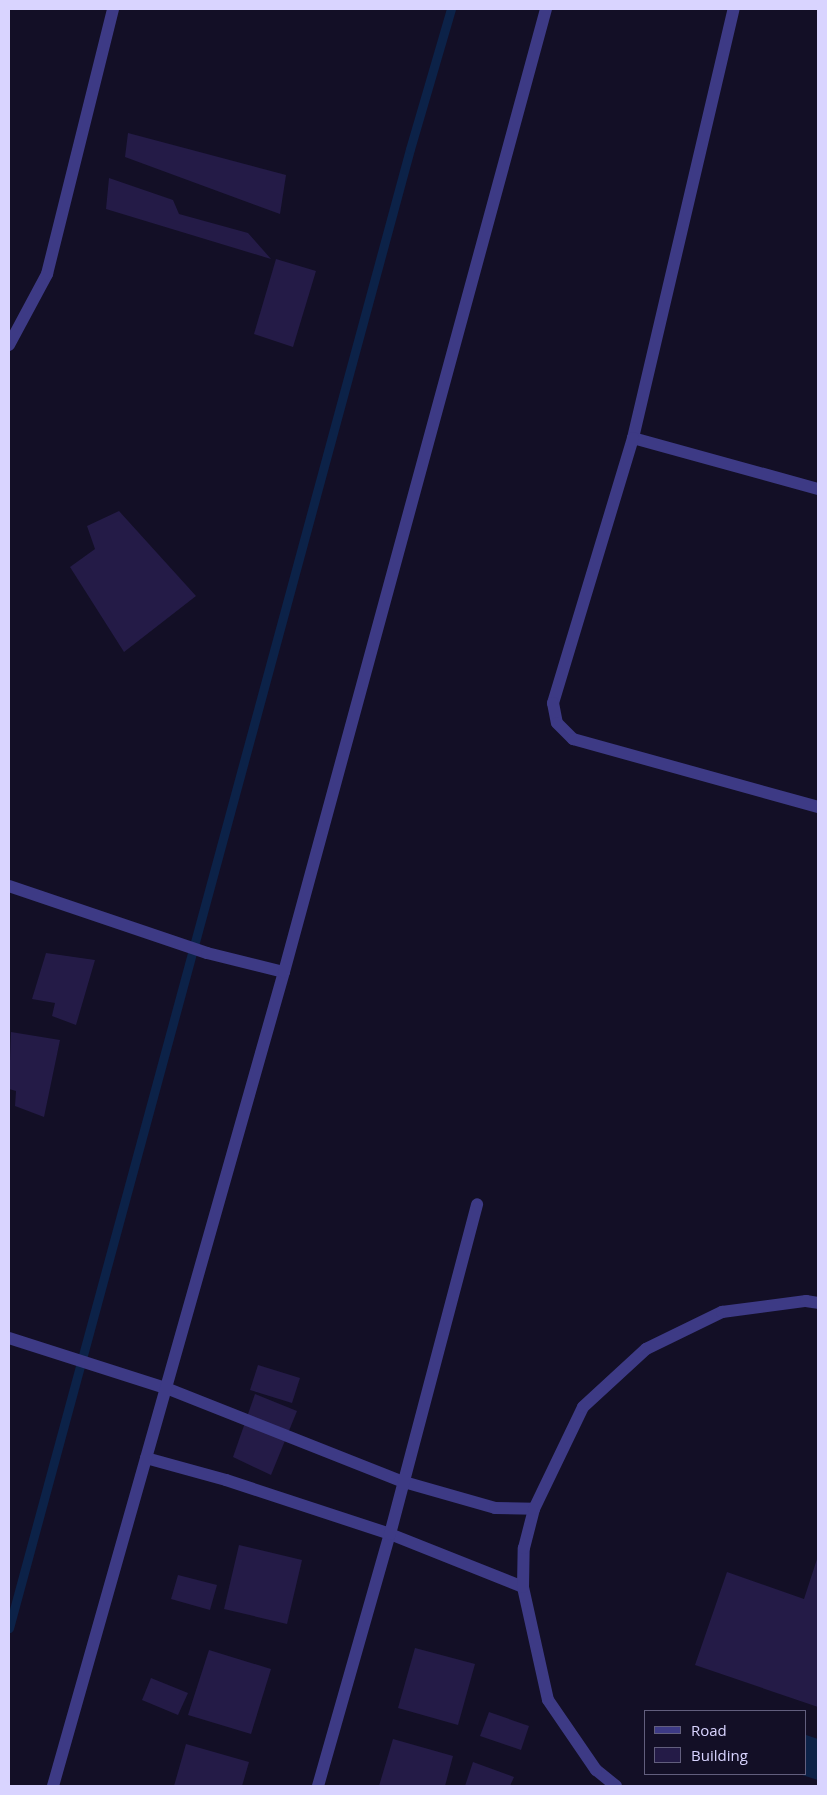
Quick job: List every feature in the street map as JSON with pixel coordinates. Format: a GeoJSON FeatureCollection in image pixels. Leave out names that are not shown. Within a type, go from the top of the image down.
{"type":"FeatureCollection","features":[{"type":"Feature","properties":{"kind":"street"},"geometry":{"type":"LineString","coordinates":[[9,344],[47,274],[114,9]]}},
{"type":"Feature","properties":{"kind":"street"},"geometry":{"type":"LineString","coordinates":[[53,1786],[284,972],[546,9]]}},
{"type":"Feature","properties":{"kind":"street"},"geometry":{"type":"LineString","coordinates":[[734,9],[633,438],[553,703],[557,723],[573,739],[818,807]]}},
{"type":"Feature","properties":{"kind":"street"},"geometry":{"type":"LineString","coordinates":[[633,438],[818,489]]}},
{"type":"Feature","properties":{"kind":"street"},"geometry":{"type":"LineString","coordinates":[[9,886],[206,953],[284,972]]}},
{"type":"Feature","properties":{"kind":"street"},"geometry":{"type":"LineString","coordinates":[[318,1786],[390,1534],[477,1204]]}},
{"type":"Feature","properties":{"kind":"street"},"geometry":{"type":"LineString","coordinates":[[616,1786],[596,1770],[548,1700],[523,1587],[524,1548],[534,1509],[584,1407],[646,1349],[722,1312],[806,1301],[818,1303]]}},
{"type":"Feature","properties":{"kind":"street"},"geometry":{"type":"LineString","coordinates":[[9,1338],[166,1388],[404,1482],[495,1508],[534,1509]]}},
{"type":"Feature","properties":{"kind":"street"},"geometry":{"type":"LineString","coordinates":[[146,1458],[226,1480],[390,1534],[523,1587]]}},
{"type":"Feature","properties":{"kind":"water"},"geometry":{"type":"Polygon","coordinates":[[[807,1735],[818,1739],[818,1780],[802,1775],[807,1775],[807,1735]]]}},
{"type":"Feature","properties":{"kind":"building"},"geometry":{"type":"Polygon","coordinates":[[[128,133],[286,175],[280,214],[125,157],[128,133]]]}},
{"type":"Feature","properties":{"kind":"building"},"geometry":{"type":"Polygon","coordinates":[[[109,178],[173,200],[179,214],[248,233],[271,259],[106,209],[109,178]]]}},
{"type":"Feature","properties":{"kind":"building"},"geometry":{"type":"Polygon","coordinates":[[[276,259],[316,271],[293,347],[254,334],[276,259]]]}},
{"type":"Feature","properties":{"kind":"building"},"geometry":{"type":"Polygon","coordinates":[[[119,511],[196,596],[124,652],[70,567],[95,549],[87,526],[119,511]]]}},
{"type":"Feature","properties":{"kind":"building"},"geometry":{"type":"Polygon","coordinates":[[[46,953],[95,960],[76,1025],[52,1016],[55,1003],[32,999],[46,953]]]}},
{"type":"Feature","properties":{"kind":"building"},"geometry":{"type":"Polygon","coordinates":[[[11,1032],[60,1040],[44,1117],[15,1106],[16,1091],[9,1089],[11,1032]]]}},
{"type":"Feature","properties":{"kind":"building"},"geometry":{"type":"Polygon","coordinates":[[[258,1365],[300,1378],[292,1403],[250,1390],[258,1365]]]}},
{"type":"Feature","properties":{"kind":"building"},"geometry":{"type":"Polygon","coordinates":[[[255,1394],[297,1411],[271,1475],[233,1457],[255,1394]]]}},
{"type":"Feature","properties":{"kind":"building"},"geometry":{"type":"Polygon","coordinates":[[[239,1545],[302,1560],[287,1624],[224,1609],[239,1545]]]}},
{"type":"Feature","properties":{"kind":"building"},"geometry":{"type":"Polygon","coordinates":[[[818,1556],[818,1707],[695,1665],[727,1572],[804,1599],[818,1556]]]}},
{"type":"Feature","properties":{"kind":"building"},"geometry":{"type":"Polygon","coordinates":[[[178,1575],[217,1585],[210,1610],[171,1599],[178,1575]]]}},
{"type":"Feature","properties":{"kind":"building"},"geometry":{"type":"Polygon","coordinates":[[[415,1648],[475,1664],[458,1725],[398,1708],[415,1648]]]}},
{"type":"Feature","properties":{"kind":"building"},"geometry":{"type":"Polygon","coordinates":[[[209,1650],[271,1669],[251,1734],[188,1715],[209,1650]]]}},
{"type":"Feature","properties":{"kind":"building"},"geometry":{"type":"Polygon","coordinates":[[[151,1678],[188,1693],[178,1715],[142,1700],[151,1678]]]}},
{"type":"Feature","properties":{"kind":"building"},"geometry":{"type":"Polygon","coordinates":[[[489,1712],[529,1726],[521,1750],[480,1736],[489,1712]]]}},
{"type":"Feature","properties":{"kind":"building"},"geometry":{"type":"Polygon","coordinates":[[[393,1739],[453,1756],[445,1786],[379,1786],[393,1739]]]}},
{"type":"Feature","properties":{"kind":"building"},"geometry":{"type":"Polygon","coordinates":[[[186,1744],[249,1762],[242,1786],[174,1786],[186,1744]]]}},
{"type":"Feature","properties":{"kind":"building"},"geometry":{"type":"Polygon","coordinates":[[[473,1762],[514,1777],[510,1786],[465,1786],[473,1762]]]}},
{"type":"Feature","properties":{"kind":"waterway"},"geometry":{"type":"LineString","coordinates":[[9,1628],[410,149],[451,9]]}}]}
